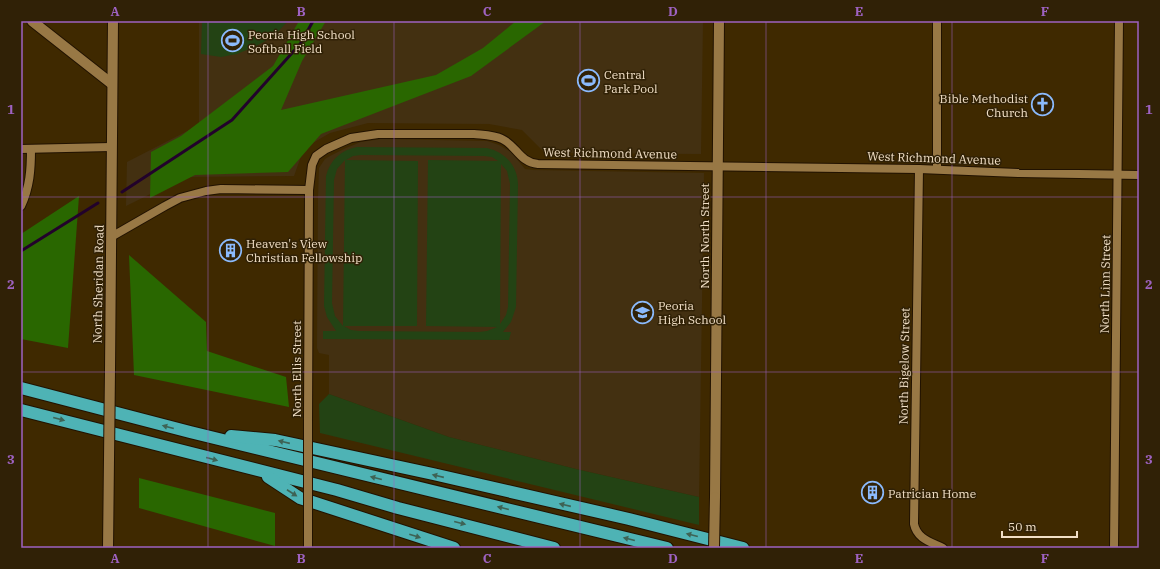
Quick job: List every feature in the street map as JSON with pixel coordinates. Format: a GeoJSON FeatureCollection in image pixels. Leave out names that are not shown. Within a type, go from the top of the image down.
{"type":"FeatureCollection","features":[{"type":"Feature","properties":{"kind":"highway"},"geometry":{"type":"LineString","coordinates":[[21,388],[190,432],[667,548]]}},
{"type":"Feature","properties":{"kind":"highway"},"geometry":{"type":"LineString","coordinates":[[21,410],[260,472],[337,490],[398,508],[554,548]]}},
{"type":"Feature","properties":{"kind":"highway"},"geometry":{"type":"LineString","coordinates":[[190,432],[275,440],[629,519],[743,548]]}},
{"type":"Feature","properties":{"kind":"highway"},"geometry":{"type":"LineString","coordinates":[[260,472],[300,498],[454,548]]}},
{"type":"Feature","properties":{"kind":"main road"},"geometry":{"type":"LineString","coordinates":[[32,21],[112,84]]}},
{"type":"Feature","properties":{"kind":"main road","name":"North Sheridan Road"},"geometry":{"type":"LineString","coordinates":[[108,548],[113,21]]}},
{"type":"Feature","properties":{"kind":"main road","name":"North North Street"},"geometry":{"type":"LineString","coordinates":[[714,548],[719,21]]}},
{"type":"Feature","properties":{"kind":"street"},"geometry":{"type":"LineString","coordinates":[[937,21],[937,169]]}},
{"type":"Feature","properties":{"kind":"street","name":"North Linn Street"},"geometry":{"type":"LineString","coordinates":[[1114,548],[1119,21]]}},
{"type":"Feature","properties":{"kind":"street","name":"West Richmond Avenue"},"geometry":{"type":"LineString","coordinates":[[310,190],[312,165],[316,156],[340,142],[369,134],[474,134],[489,136],[502,139],[527,162],[538,164],[937,169],[1019,173],[1139,175]]}},
{"type":"Feature","properties":{"kind":"street"},"geometry":{"type":"LineString","coordinates":[[21,149],[111,147]]}},
{"type":"Feature","properties":{"kind":"street"},"geometry":{"type":"LineString","coordinates":[[21,206],[30,177],[31,149]]}},
{"type":"Feature","properties":{"kind":"street","name":"North Bigelow Street"},"geometry":{"type":"LineString","coordinates":[[919,169],[914,524],[915,529],[921,538],[943,548]]}},
{"type":"Feature","properties":{"kind":"street"},"geometry":{"type":"LineString","coordinates":[[111,237],[170,203],[185,196],[206,191],[221,189],[310,190]]}},
{"type":"Feature","properties":{"kind":"street","name":"North Ellis Street"},"geometry":{"type":"LineString","coordinates":[[308,548],[310,190]]}},
{"type":"Feature","properties":{"kind":"shaded area"},"geometry":{"type":"Polygon","coordinates":[[[199,21],[703,21],[701,154],[545,153],[522,130],[489,124],[368,123],[330,133],[304,148],[294,176],[185,177],[126,206],[127,162],[199,125],[199,21]]]}},
{"type":"Feature","properties":{"kind":"shaded area"},"geometry":{"type":"Polygon","coordinates":[[[381,139],[487,141],[499,145],[511,152],[525,169],[533,170],[704,173],[699,497],[576,469],[449,437],[329,394],[329,355],[319,353],[317,348],[319,168],[325,159],[346,148],[361,142],[381,139]]]}},
{"type":"Feature","properties":{"kind":"green space","name":"Peoria High School Softball Field"},"geometry":{"type":"Polygon","coordinates":[[[202,21],[288,21],[273,37],[237,54],[221,57],[201,54],[202,21]]]}},
{"type":"Feature","properties":{"kind":"green space"},"geometry":{"type":"Polygon","coordinates":[[[299,21],[326,21],[302,61],[281,110],[436,75],[483,48],[516,21],[546,21],[471,76],[321,134],[288,172],[195,175],[150,198],[151,152],[181,136],[273,66],[299,21]]]}},
{"type":"Feature","properties":{"kind":"green space"},"geometry":{"type":"Polygon","coordinates":[[[351,148],[487,148],[505,156],[516,172],[518,185],[516,307],[511,322],[503,332],[511,332],[509,340],[323,339],[323,331],[336,331],[327,317],[324,306],[326,176],[333,161],[341,153],[351,148]],[[353,156],[346,160],[418,161],[417,326],[344,326],[351,330],[359,331],[479,332],[497,327],[426,326],[428,160],[498,161],[492,157],[484,156],[353,156]],[[345,160],[337,169],[334,180],[332,303],[335,316],[343,326],[343,325],[345,160]],[[501,164],[500,324],[506,315],[508,307],[510,184],[507,171],[501,164]]]}},
{"type":"Feature","properties":{"kind":"green space"},"geometry":{"type":"Polygon","coordinates":[[[79,196],[68,348],[21,339],[21,234],[79,196]]]}},
{"type":"Feature","properties":{"kind":"green space"},"geometry":{"type":"Polygon","coordinates":[[[129,255],[206,322],[207,351],[286,377],[289,407],[134,375],[129,255]]]}},
{"type":"Feature","properties":{"kind":"green space"},"geometry":{"type":"Polygon","coordinates":[[[329,394],[449,437],[576,469],[699,497],[699,525],[320,433],[319,404],[329,394]]]}},
{"type":"Feature","properties":{"kind":"green space"},"geometry":{"type":"Polygon","coordinates":[[[139,478],[275,513],[275,546],[139,508],[139,478]]]}},
{"type":"Feature","properties":{"kind":"waterway"},"geometry":{"type":"LineString","coordinates":[[122,192],[232,120],[301,43],[313,21]]}},
{"type":"Feature","properties":{"kind":"waterway"},"geometry":{"type":"LineString","coordinates":[[21,251],[98,203]]}},
{"type":"Feature","properties":{"kind":"place","name":"Peoria High School Softball Field"},"geometry":{"type":"Point","coordinates":[233,41]}},
{"type":"Feature","properties":{"kind":"place","name":"Central Park Pool"},"geometry":{"type":"Point","coordinates":[589,81]}},
{"type":"Feature","properties":{"kind":"place","name":"Bible Methodist Church"},"geometry":{"type":"Point","coordinates":[1043,105]}},
{"type":"Feature","properties":{"kind":"place","name":"Heaven's View Christian Fellowship"},"geometry":{"type":"Point","coordinates":[231,250]}},
{"type":"Feature","properties":{"kind":"place","name":"Peoria High School"},"geometry":{"type":"Point","coordinates":[643,312]}},
{"type":"Feature","properties":{"kind":"place","name":"Patrician Home"},"geometry":{"type":"Point","coordinates":[872,493]}}]}
